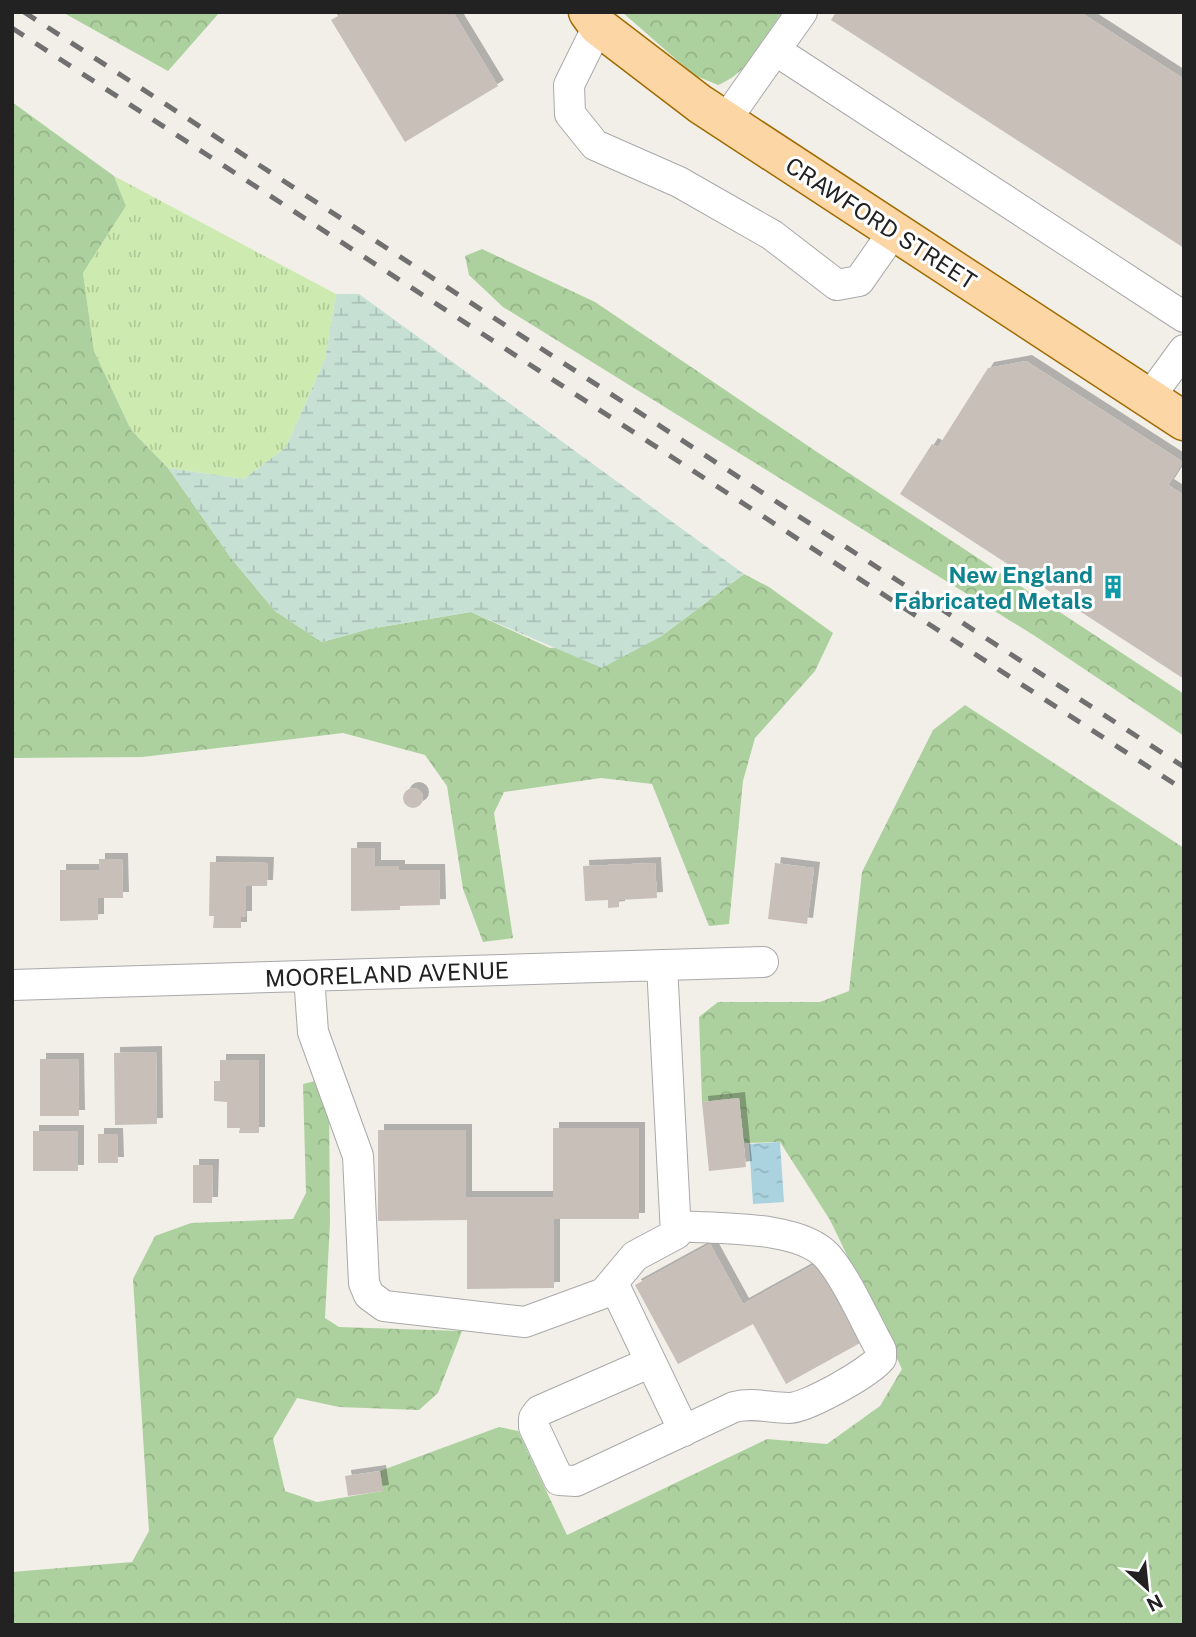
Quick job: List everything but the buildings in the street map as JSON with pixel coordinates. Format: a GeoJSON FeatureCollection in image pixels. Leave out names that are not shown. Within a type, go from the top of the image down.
{"type":"FeatureCollection","features":[{"type":"Feature","properties":{"kind":"main road","name":"CRAWFORD STREET"},"geometry":{"type":"LineString","coordinates":[[593,19],[725,121],[1184,421]]}},
{"type":"Feature","properties":{"kind":"street"},"geometry":{"type":"LineString","coordinates":[[725,121],[802,12]]}},
{"type":"Feature","properties":{"kind":"street"},"geometry":{"type":"LineString","coordinates":[[593,19],[569,85],[570,114],[595,145],[679,183],[772,235],[837,285],[859,281],[894,231]]}},
{"type":"Feature","properties":{"kind":"street"},"geometry":{"type":"LineString","coordinates":[[775,50],[1184,317]]}},
{"type":"Feature","properties":{"kind":"street"},"geometry":{"type":"LineString","coordinates":[[1149,398],[1184,349]]}},
{"type":"Feature","properties":{"kind":"street","name":"MOORELAND AVENUE"},"geometry":{"type":"LineString","coordinates":[[12,985],[763,962]]}},
{"type":"Feature","properties":{"kind":"street"},"geometry":{"type":"LineString","coordinates":[[309,976],[313,1032],[358,1156],[364,1283],[374,1300],[384,1306],[525,1322],[604,1293],[635,1256],[676,1234],[662,965]]}},
{"type":"Feature","properties":{"kind":"street"},"geometry":{"type":"LineString","coordinates":[[651,1362],[538,1411],[534,1418],[534,1427],[559,1480],[566,1483],[576,1481],[746,1404],[790,1408],[802,1405],[866,1371],[881,1358],[881,1350],[834,1266],[816,1247],[803,1239],[782,1234],[676,1226]]}},
{"type":"Feature","properties":{"kind":"street"},"geometry":{"type":"LineString","coordinates":[[613,1283],[684,1431]]}},
{"type":"Feature","properties":{"kind":"green space"},"geometry":{"type":"Polygon","coordinates":[[[62,12],[220,12],[168,71],[62,12]]]}},
{"type":"Feature","properties":{"kind":"green space"},"geometry":{"type":"Polygon","coordinates":[[[622,12],[782,12],[747,64],[729,80],[718,85],[694,75],[622,12]]]}},
{"type":"Feature","properties":{"kind":"green space"},"geometry":{"type":"Polygon","coordinates":[[[12,102],[114,176],[126,206],[83,273],[94,351],[131,430],[168,468],[231,558],[275,611],[322,642],[369,629],[471,612],[550,648],[660,637],[744,574],[769,587],[833,633],[815,671],[755,738],[743,781],[729,924],[709,926],[652,784],[601,778],[504,792],[494,813],[513,938],[483,942],[463,889],[447,786],[425,755],[343,733],[142,757],[12,758],[12,102]]]}},
{"type":"Feature","properties":{"kind":"green space"},"geometry":{"type":"Polygon","coordinates":[[[114,176],[336,294],[325,359],[286,447],[244,479],[168,468],[131,430],[94,351],[83,273],[126,206],[114,176]]]}},
{"type":"Feature","properties":{"kind":"green space"},"geometry":{"type":"Polygon","coordinates":[[[482,249],[595,302],[1184,694],[1184,736],[1035,636],[503,307],[469,275],[465,256],[482,249]]]}},
{"type":"Feature","properties":{"kind":"green space"},"geometry":{"type":"Polygon","coordinates":[[[336,294],[359,294],[744,574],[660,637],[602,668],[471,612],[369,629],[322,642],[275,611],[231,558],[168,468],[244,479],[286,447],[325,359],[336,294]]]}},
{"type":"Feature","properties":{"kind":"green space"},"geometry":{"type":"Polygon","coordinates":[[[965,705],[1184,848],[1184,1625],[12,1625],[12,1572],[132,1562],[149,1531],[133,1279],[155,1236],[191,1223],[293,1219],[306,1193],[303,1084],[319,1080],[329,1099],[330,1223],[325,1318],[339,1327],[462,1331],[438,1393],[419,1410],[339,1407],[297,1398],[273,1439],[285,1491],[317,1502],[382,1491],[380,1471],[499,1427],[518,1431],[567,1535],[767,1439],[827,1444],[880,1406],[902,1369],[830,1220],[780,1142],[744,1143],[739,1098],[702,1102],[699,1017],[718,1002],[820,1002],[849,991],[862,872],[933,730],[965,705]]]}},
{"type":"Feature","properties":{"kind":"water"},"geometry":{"type":"Polygon","coordinates":[[[780,1142],[784,1202],[753,1204],[749,1144],[780,1142]]]}},
{"type":"Feature","properties":{"kind":"railway"},"geometry":{"type":"LineString","coordinates":[[24,12],[1184,767]]}},
{"type":"Feature","properties":{"kind":"railway"},"geometry":{"type":"LineString","coordinates":[[12,28],[1184,790]]}},
{"type":"Feature","properties":{"kind":"place","name":"New England Fabricated Metals"},"geometry":{"type":"Point","coordinates":[1113,587]}}]}
